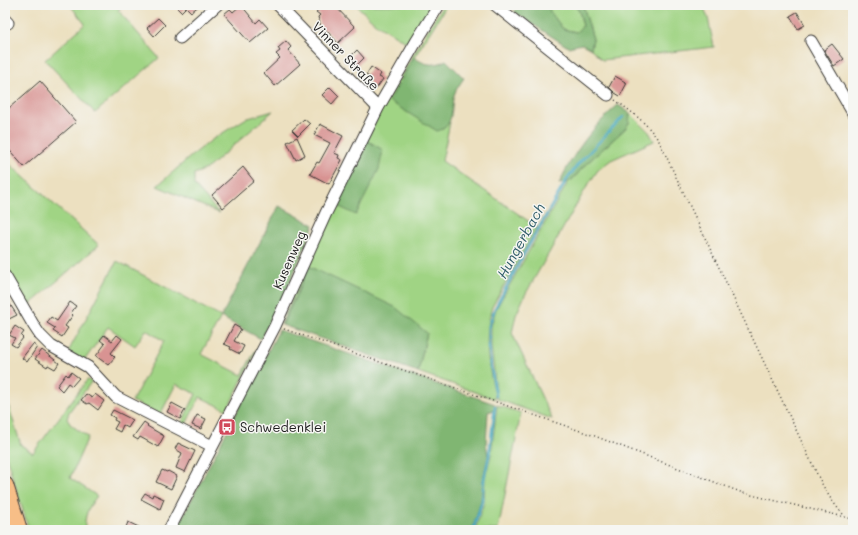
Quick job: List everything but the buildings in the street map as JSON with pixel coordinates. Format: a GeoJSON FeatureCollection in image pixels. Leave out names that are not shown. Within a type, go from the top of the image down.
{"type":"FeatureCollection","features":[{"type":"Feature","properties":{"kind":"highway"},"geometry":{"type":"LineString","coordinates":[[5,485],[19,530]]}},
{"type":"Feature","properties":{"kind":"street"},"geometry":{"type":"LineString","coordinates":[[180,38],[217,5]]}},
{"type":"Feature","properties":{"kind":"street","name":"Vinner Straße"},"geometry":{"type":"LineString","coordinates":[[278,5],[378,108]]}},
{"type":"Feature","properties":{"kind":"street","name":"Kusenweg"},"geometry":{"type":"LineString","coordinates":[[169,530],[275,326],[326,213],[378,108],[416,42],[440,5]]}},
{"type":"Feature","properties":{"kind":"street"},"geometry":{"type":"LineString","coordinates":[[495,5],[608,95]]}},
{"type":"Feature","properties":{"kind":"street"},"geometry":{"type":"LineString","coordinates":[[811,42],[853,112]]}},
{"type":"Feature","properties":{"kind":"street"},"geometry":{"type":"LineString","coordinates":[[5,276],[34,326],[51,346],[88,367],[116,397],[212,446]]}},
{"type":"Feature","properties":{"kind":"path"},"geometry":{"type":"LineString","coordinates":[[608,95],[639,118],[652,130],[659,141],[819,479],[836,507],[847,517]]}},
{"type":"Feature","properties":{"kind":"path"},"geometry":{"type":"LineString","coordinates":[[275,326],[592,435],[743,493],[853,519]]}},
{"type":"Feature","properties":{"kind":"green space"},"geometry":{"type":"Polygon","coordinates":[[[70,5],[124,5],[118,10],[159,58],[95,113],[45,60],[85,24],[70,5]]]}},
{"type":"Feature","properties":{"kind":"green space"},"geometry":{"type":"Polygon","coordinates":[[[356,5],[436,5],[379,96],[409,44],[375,23],[356,5]]]}},
{"type":"Feature","properties":{"kind":"green space"},"geometry":{"type":"Polygon","coordinates":[[[443,5],[447,5],[405,72],[442,130],[450,122],[442,161],[537,227],[492,307],[490,315],[487,347],[495,399],[418,372],[427,333],[309,266],[282,325],[281,324],[318,237],[386,100],[443,5]]]}},
{"type":"Feature","properties":{"kind":"green space"},"geometry":{"type":"Polygon","coordinates":[[[519,5],[528,7],[531,5],[553,5],[549,10],[563,29],[576,32],[583,26],[579,11],[574,5],[583,5],[593,39],[591,49],[582,44],[568,47],[514,12],[519,5]]]}},
{"type":"Feature","properties":{"kind":"green space"},"geometry":{"type":"Polygon","coordinates":[[[553,5],[574,5],[579,11],[583,26],[576,32],[563,29],[549,10],[553,5]]]}},
{"type":"Feature","properties":{"kind":"green space"},"geometry":{"type":"Polygon","coordinates":[[[583,5],[703,5],[708,18],[714,47],[602,60],[591,49],[593,39],[583,5]]]}},
{"type":"Feature","properties":{"kind":"green space"},"geometry":{"type":"Polygon","coordinates":[[[414,57],[422,62],[430,64],[438,64],[446,60],[464,78],[454,95],[449,122],[443,129],[437,131],[389,101],[414,57]]]}},
{"type":"Feature","properties":{"kind":"green space"},"geometry":{"type":"Polygon","coordinates":[[[618,105],[630,113],[629,123],[625,129],[586,164],[573,179],[559,184],[570,162],[584,141],[600,122],[618,105]]]}},
{"type":"Feature","properties":{"kind":"green space"},"geometry":{"type":"Polygon","coordinates":[[[273,111],[209,167],[194,174],[194,185],[219,213],[157,186],[213,139],[245,119],[273,111]]]}},
{"type":"Feature","properties":{"kind":"green space"},"geometry":{"type":"Polygon","coordinates":[[[630,113],[649,132],[654,141],[611,160],[598,170],[586,188],[525,295],[516,315],[512,333],[552,419],[497,399],[491,346],[491,326],[496,309],[568,182],[573,179],[586,164],[614,139],[629,123],[630,113]]]}},
{"type":"Feature","properties":{"kind":"green space"},"geometry":{"type":"Polygon","coordinates":[[[368,141],[383,150],[379,169],[356,215],[336,205],[368,141]]]}},
{"type":"Feature","properties":{"kind":"green space"},"geometry":{"type":"Polygon","coordinates":[[[5,160],[99,245],[27,307],[5,270],[5,160]]]}},
{"type":"Feature","properties":{"kind":"green space"},"geometry":{"type":"Polygon","coordinates":[[[279,206],[314,225],[287,289],[261,339],[221,317],[279,206]]]}},
{"type":"Feature","properties":{"kind":"green space"},"geometry":{"type":"Polygon","coordinates":[[[117,261],[221,317],[201,354],[242,375],[255,351],[256,352],[227,410],[200,397],[184,428],[180,426],[196,394],[176,384],[160,415],[132,401],[164,341],[146,330],[135,346],[108,327],[84,361],[68,352],[117,261]]]}},
{"type":"Feature","properties":{"kind":"green space"},"geometry":{"type":"Polygon","coordinates":[[[308,266],[395,307],[427,333],[418,372],[282,325],[297,294],[308,266]]]}},
{"type":"Feature","properties":{"kind":"green space"},"geometry":{"type":"Polygon","coordinates":[[[279,330],[495,404],[494,410],[488,412],[486,443],[488,456],[483,479],[481,501],[472,530],[176,530],[279,330]]]}},
{"type":"Feature","properties":{"kind":"green space"},"geometry":{"type":"Polygon","coordinates":[[[87,380],[92,381],[69,412],[67,419],[71,425],[88,437],[70,478],[97,496],[87,512],[85,530],[29,530],[5,453],[5,395],[21,445],[33,453],[87,380]]]}},
{"type":"Feature","properties":{"kind":"green space"},"geometry":{"type":"Polygon","coordinates":[[[497,405],[521,413],[498,530],[475,530],[484,502],[485,478],[491,455],[497,405]]]}},
{"type":"Feature","properties":{"kind":"waterway","name":"Hungerbach"},"geometry":{"type":"LineString","coordinates":[[496,396],[489,346],[489,326],[495,308],[566,181],[579,163],[623,117]]}},
{"type":"Feature","properties":{"kind":"waterway","name":"Hungerbach"},"geometry":{"type":"LineString","coordinates":[[473,530],[482,501],[495,406]]}},
{"type":"Feature","properties":{"kind":"place","name":"Schwedenklei"},"geometry":{"type":"Point","coordinates":[227,427]}}]}
